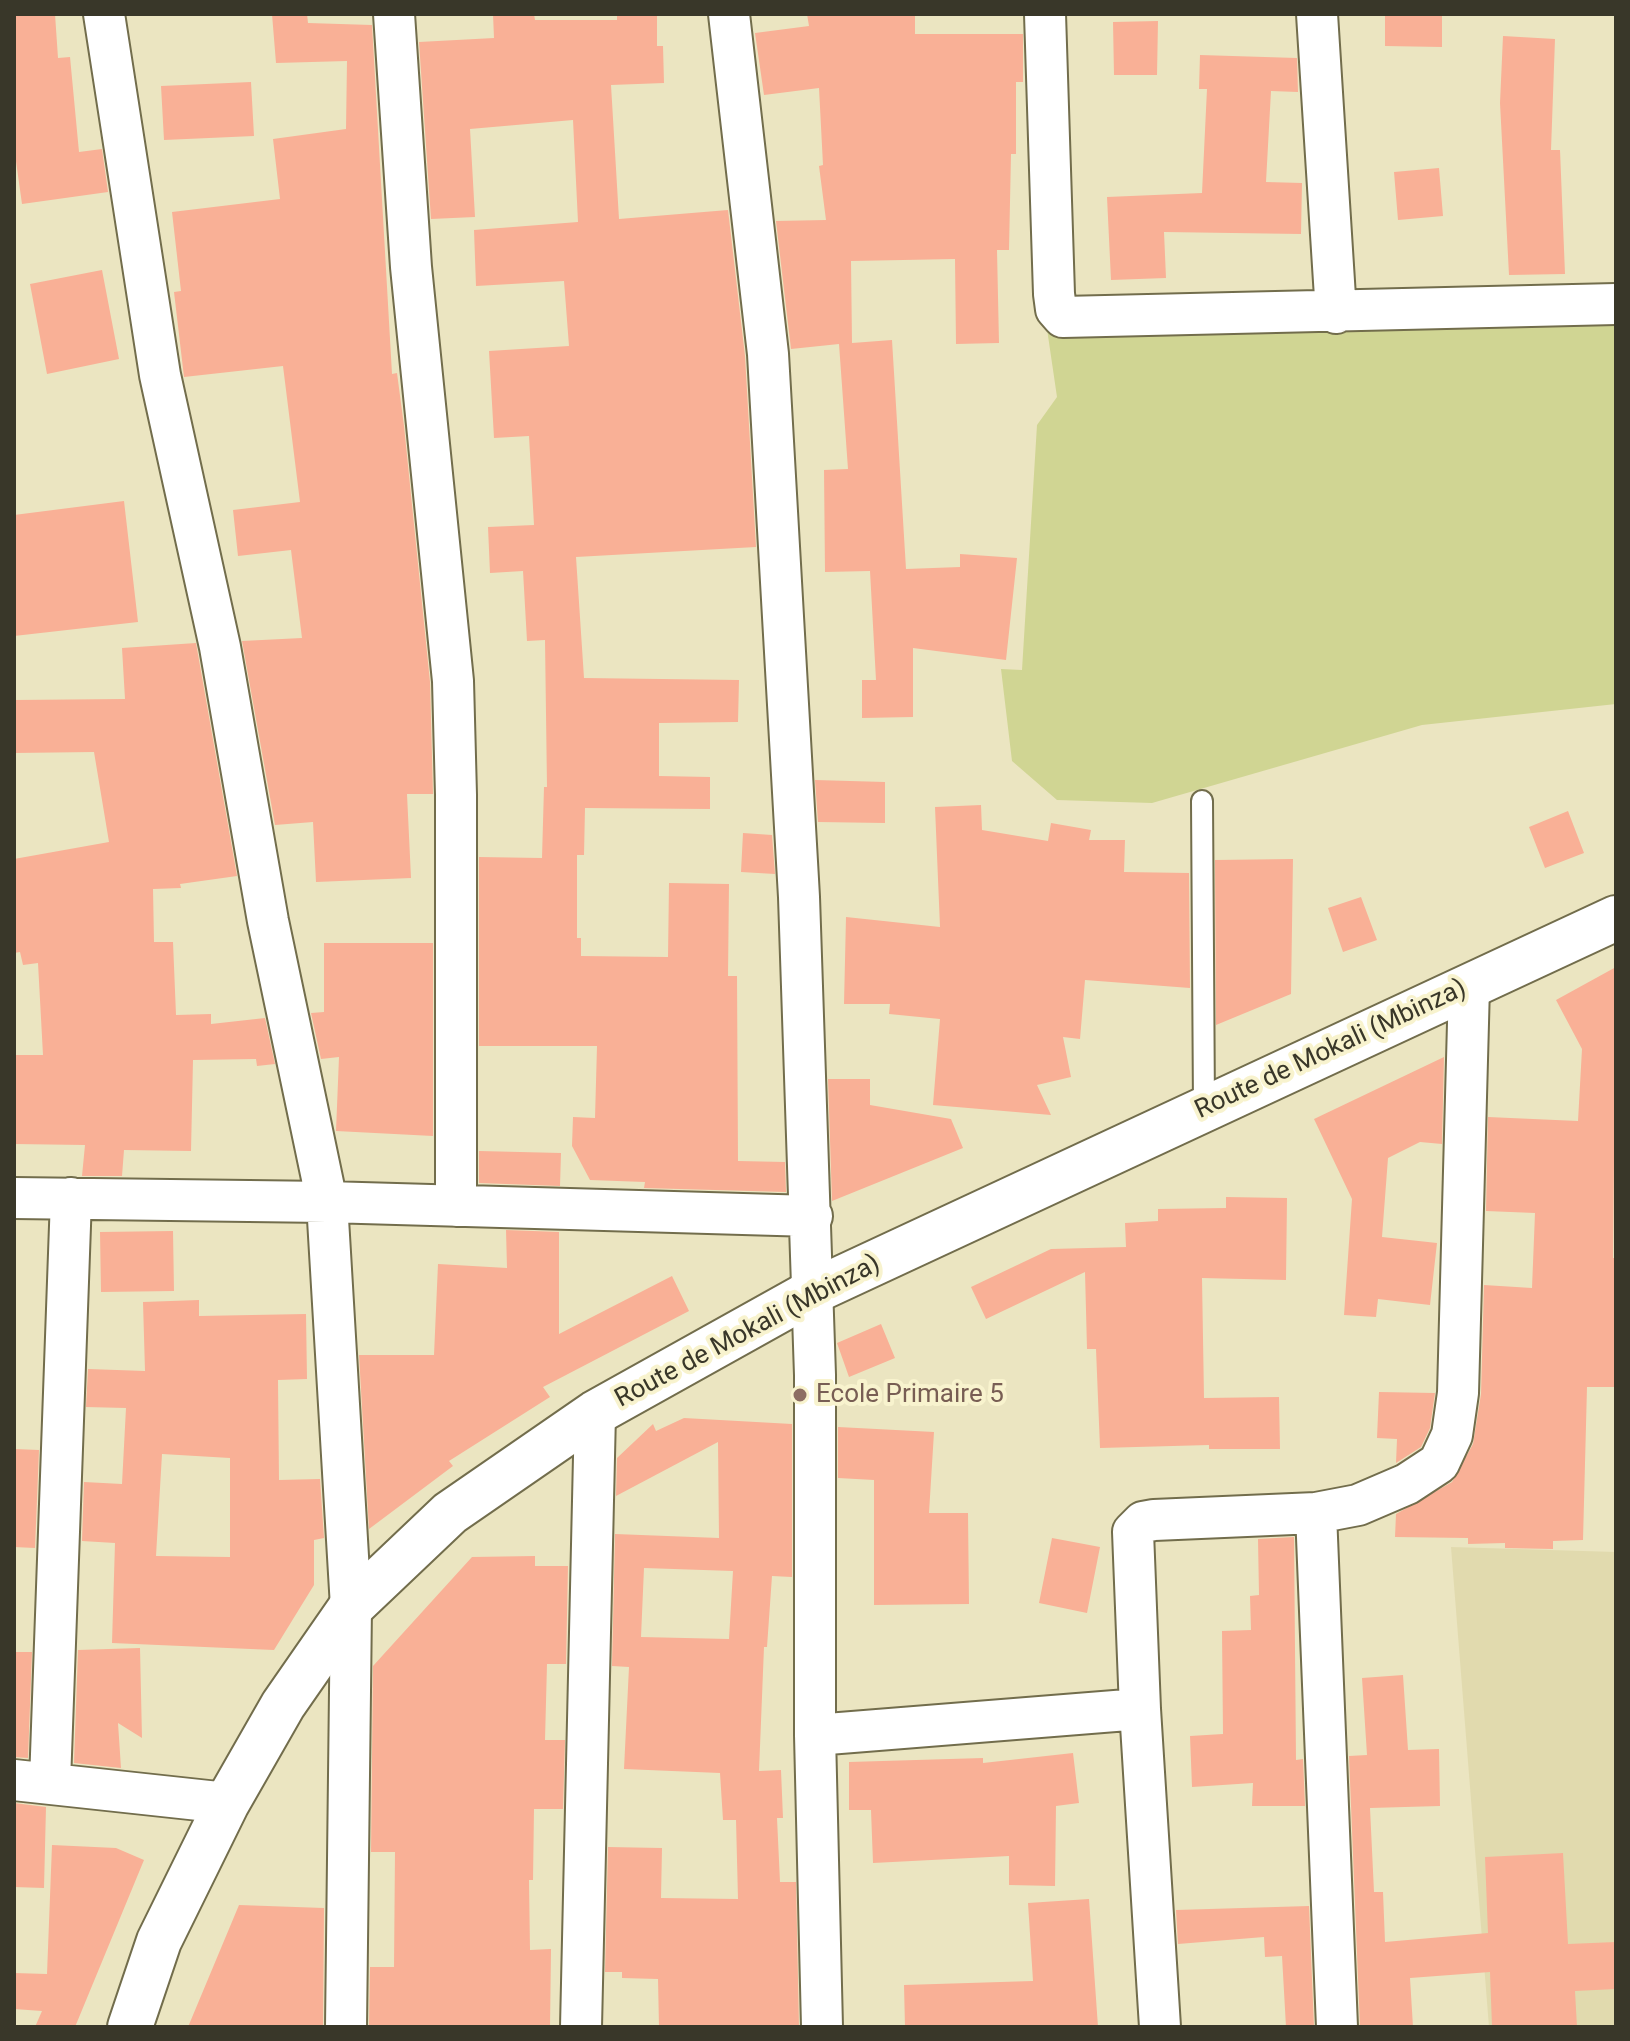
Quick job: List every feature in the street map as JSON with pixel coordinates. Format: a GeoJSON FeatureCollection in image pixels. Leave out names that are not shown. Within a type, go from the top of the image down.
{"type":"FeatureCollection","features":[{"type":"Feature","properties":{"kind":"street"},"geometry":{"type":"LineString","coordinates":[[104,14],[160,375],[220,647],[268,921],[327,1202],[351,1607],[346,2027]]}},
{"type":"Feature","properties":{"kind":"street"},"geometry":{"type":"LineString","coordinates":[[394,14],[411,267],[453,681],[456,1206]]}},
{"type":"Feature","properties":{"kind":"street"},"geometry":{"type":"LineString","coordinates":[[729,14],[768,354],[799,897],[812,1216],[815,1735],[822,2027]]}},
{"type":"Feature","properties":{"kind":"street"},"geometry":{"type":"LineString","coordinates":[[1045,14],[1054,294],[1056,309],[1063,317],[1336,313],[1616,304]]}},
{"type":"Feature","properties":{"kind":"street"},"geometry":{"type":"LineString","coordinates":[[1317,14],[1336,313]]}},
{"type":"Feature","properties":{"kind":"street","name":"Route de Mokali (Mbinza)"},"geometry":{"type":"LineString","coordinates":[[130,2027],[159,1941],[227,1803],[283,1705],[351,1607],[450,1513],[595,1413],[812,1292],[1616,918]]}},
{"type":"Feature","properties":{"kind":"street"},"geometry":{"type":"LineString","coordinates":[[1160,2027],[1140,1709],[1133,1532],[1143,1522],[1316,1513],[1358,1505],[1407,1484],[1439,1463],[1452,1435],[1458,1393],[1469,986]]}},
{"type":"Feature","properties":{"kind":"street"},"geometry":{"type":"LineString","coordinates":[[14,1198],[327,1202],[812,1216]]}},
{"type":"Feature","properties":{"kind":"street"},"geometry":{"type":"LineString","coordinates":[[71,1198],[32,1781],[227,1803]]}},
{"type":"Feature","properties":{"kind":"street"},"geometry":{"type":"LineString","coordinates":[[581,2027],[595,1413]]}},
{"type":"Feature","properties":{"kind":"street"},"geometry":{"type":"LineString","coordinates":[[1316,1513],[1337,2027]]}},
{"type":"Feature","properties":{"kind":"street"},"geometry":{"type":"LineString","coordinates":[[815,1735],[1140,1709]]}},
{"type":"Feature","properties":{"kind":"lane"},"geometry":{"type":"LineString","coordinates":[[1202,801],[1204,1108]]}},
{"type":"Feature","properties":{"kind":"shaded area"},"geometry":{"type":"Polygon","coordinates":[[[1451,1547],[1616,1552],[1616,2027],[1489,2027],[1451,1547]]]}},
{"type":"Feature","properties":{"kind":"green space"},"geometry":{"type":"Polygon","coordinates":[[[1616,315],[1616,704],[1422,725],[1152,803],[1057,800],[1012,761],[1001,669],[1022,670],[1037,425],[1057,397],[1047,329],[1616,315]]]}},
{"type":"Feature","properties":{"kind":"building"},"geometry":{"type":"Polygon","coordinates":[[[55,14],[58,58],[70,57],[79,152],[102,149],[108,192],[22,204],[14,147],[14,15],[55,14]]]}},
{"type":"Feature","properties":{"kind":"building"},"geometry":{"type":"Polygon","coordinates":[[[272,14],[307,14],[308,23],[372,25],[392,374],[397,373],[404,426],[430,682],[433,794],[407,794],[411,878],[316,882],[313,822],[275,825],[242,641],[302,638],[291,550],[238,556],[233,510],[300,502],[283,366],[184,377],[174,292],[181,291],[172,212],[280,199],[273,139],[346,129],[347,61],[276,63],[272,14]]]}},
{"type":"Feature","properties":{"kind":"building"},"geometry":{"type":"Polygon","coordinates":[[[493,14],[534,14],[535,20],[617,20],[617,14],[657,14],[657,46],[663,46],[664,83],[611,85],[619,219],[728,210],[745,356],[756,547],[576,557],[584,678],[739,680],[738,722],[659,723],[659,776],[710,777],[710,809],[585,808],[584,855],[577,855],[577,938],[581,938],[581,956],[668,957],[669,883],[729,884],[728,976],[737,976],[738,1161],[785,1162],[786,1192],[644,1188],[645,1182],[590,1180],[572,1146],[573,1117],[595,1118],[597,1046],[479,1046],[479,857],[542,858],[544,787],[547,787],[545,640],[527,641],[523,571],[490,573],[488,527],[534,525],[529,436],[494,438],[489,351],[569,346],[564,281],[476,286],[474,230],[578,222],[573,120],[470,129],[475,217],[431,219],[419,42],[494,38],[493,14]]]}},
{"type":"Feature","properties":{"kind":"building"},"geometry":{"type":"Polygon","coordinates":[[[807,14],[915,14],[915,34],[1023,34],[1023,82],[1016,82],[1016,154],[1011,154],[1009,250],[997,250],[999,343],[956,344],[955,259],[851,261],[852,343],[892,340],[906,569],[960,567],[960,554],[1017,558],[1006,660],[913,648],[913,717],[862,718],[862,680],[876,680],[870,571],[825,572],[824,470],[848,469],[839,344],[791,349],[776,221],[826,220],[819,166],[823,165],[819,88],[764,95],[755,33],[809,26],[807,14]]]}},
{"type":"Feature","properties":{"kind":"building"},"geometry":{"type":"Polygon","coordinates":[[[1385,14],[1442,14],[1442,47],[1385,46],[1385,14]]]}},
{"type":"Feature","properties":{"kind":"building"},"geometry":{"type":"Polygon","coordinates":[[[1158,21],[1157,75],[1114,75],[1113,22],[1158,21]]]}},
{"type":"Feature","properties":{"kind":"building"},"geometry":{"type":"Polygon","coordinates":[[[1503,36],[1555,39],[1551,150],[1560,150],[1565,274],[1509,275],[1500,103],[1503,36]]]}},
{"type":"Feature","properties":{"kind":"building"},"geometry":{"type":"Polygon","coordinates":[[[1200,55],[1297,58],[1298,92],[1271,91],[1266,182],[1302,183],[1301,234],[1164,232],[1166,278],[1111,280],[1107,197],[1202,193],[1207,89],[1199,89],[1200,55]]]}},
{"type":"Feature","properties":{"kind":"building"},"geometry":{"type":"Polygon","coordinates":[[[251,82],[254,136],[164,140],[161,86],[251,82]]]}},
{"type":"Feature","properties":{"kind":"building"},"geometry":{"type":"Polygon","coordinates":[[[1439,168],[1443,216],[1398,220],[1394,172],[1439,168]]]}},
{"type":"Feature","properties":{"kind":"building"},"geometry":{"type":"Polygon","coordinates":[[[102,270],[119,359],[47,374],[30,284],[102,270]]]}},
{"type":"Feature","properties":{"kind":"building"},"geometry":{"type":"Polygon","coordinates":[[[124,501],[138,622],[14,636],[14,515],[124,501]]]}},
{"type":"Feature","properties":{"kind":"building"},"geometry":{"type":"Polygon","coordinates":[[[196,643],[237,876],[180,884],[181,888],[153,889],[154,942],[173,942],[176,1015],[211,1014],[211,1024],[265,1018],[275,1064],[257,1066],[256,1059],[193,1060],[191,1151],[124,1150],[122,1176],[82,1176],[85,1145],[14,1144],[15,1055],[43,1055],[38,963],[23,965],[20,952],[14,953],[14,859],[109,842],[94,752],[14,753],[14,700],[125,699],[122,648],[196,643]]]}},
{"type":"Feature","properties":{"kind":"building"},"geometry":{"type":"Polygon","coordinates":[[[815,780],[885,782],[885,823],[818,822],[815,780]]]}},
{"type":"Feature","properties":{"kind":"building"},"geometry":{"type":"Polygon","coordinates":[[[981,805],[982,830],[1048,841],[1051,823],[1091,830],[1089,840],[1125,840],[1124,872],[1189,873],[1190,988],[1085,980],[1080,1039],[1063,1037],[1071,1077],[1037,1085],[1051,1115],[933,1105],[940,1019],[889,1014],[890,1004],[844,1004],[846,917],[940,927],[935,807],[981,805]]]}},
{"type":"Feature","properties":{"kind":"building"},"geometry":{"type":"Polygon","coordinates":[[[1568,811],[1584,853],[1545,868],[1529,827],[1568,811]]]}},
{"type":"Feature","properties":{"kind":"building"},"geometry":{"type":"Polygon","coordinates":[[[743,833],[772,835],[775,874],[741,872],[743,833]]]}},
{"type":"Feature","properties":{"kind":"building"},"geometry":{"type":"Polygon","coordinates":[[[1293,859],[1291,994],[1216,1025],[1215,860],[1293,859]]]}},
{"type":"Feature","properties":{"kind":"building"},"geometry":{"type":"Polygon","coordinates":[[[1361,897],[1377,940],[1343,952],[1328,908],[1361,897]]]}},
{"type":"Feature","properties":{"kind":"building"},"geometry":{"type":"Polygon","coordinates":[[[324,943],[433,943],[433,1136],[336,1131],[339,1057],[321,1059],[311,1013],[324,1012],[324,943]]]}},
{"type":"Feature","properties":{"kind":"building"},"geometry":{"type":"Polygon","coordinates":[[[1616,967],[1613,1258],[1616,1258],[1616,1387],[1587,1387],[1583,1540],[1553,1541],[1553,1549],[1505,1548],[1505,1543],[1468,1544],[1468,1538],[1395,1537],[1396,1514],[1452,1482],[1473,1444],[1481,1394],[1484,1285],[1532,1288],[1535,1213],[1486,1211],[1488,1117],[1578,1121],[1582,1049],[1556,1000],[1616,967]]]}},
{"type":"Feature","properties":{"kind":"building"},"geometry":{"type":"Polygon","coordinates":[[[1444,1057],[1442,1144],[1420,1142],[1388,1158],[1382,1237],[1437,1243],[1430,1305],[1378,1299],[1376,1317],[1344,1315],[1352,1199],[1314,1119],[1444,1057]]]}},
{"type":"Feature","properties":{"kind":"building"},"geometry":{"type":"Polygon","coordinates":[[[828,1079],[870,1079],[870,1105],[951,1119],[963,1148],[832,1201],[828,1079]]]}},
{"type":"Feature","properties":{"kind":"building"},"geometry":{"type":"Polygon","coordinates":[[[479,1151],[561,1153],[560,1186],[479,1183],[479,1151]]]}},
{"type":"Feature","properties":{"kind":"building"},"geometry":{"type":"Polygon","coordinates":[[[1226,1197],[1287,1198],[1286,1280],[1202,1278],[1204,1398],[1279,1397],[1280,1449],[1209,1449],[1209,1445],[1100,1448],[1096,1349],[1087,1349],[1085,1272],[986,1319],[971,1287],[1051,1249],[1126,1247],[1125,1223],[1158,1221],[1158,1209],[1226,1208],[1226,1197]]]}},
{"type":"Feature","properties":{"kind":"building"},"geometry":{"type":"Polygon","coordinates":[[[506,1230],[559,1232],[559,1334],[672,1276],[689,1311],[543,1387],[550,1397],[449,1461],[453,1466],[369,1529],[359,1355],[434,1355],[438,1264],[507,1268],[506,1230]]]}},
{"type":"Feature","properties":{"kind":"building"},"geometry":{"type":"Polygon","coordinates":[[[173,1231],[174,1291],[101,1292],[100,1232],[173,1231]]]}},
{"type":"Feature","properties":{"kind":"building"},"geometry":{"type":"Polygon","coordinates":[[[199,1300],[199,1316],[306,1314],[307,1379],[278,1380],[279,1480],[320,1479],[324,1538],[314,1540],[314,1585],[274,1650],[112,1643],[115,1543],[82,1541],[84,1482],[122,1484],[126,1408],[86,1407],[88,1369],[145,1371],[143,1302],[199,1300]],[[162,1454],[156,1556],[230,1557],[230,1458],[162,1454]]]}},
{"type":"Feature","properties":{"kind":"building"},"geometry":{"type":"Polygon","coordinates":[[[881,1324],[895,1358],[849,1377],[837,1343],[881,1324]]]}},
{"type":"Feature","properties":{"kind":"building"},"geometry":{"type":"Polygon","coordinates":[[[1379,1392],[1435,1393],[1430,1428],[1421,1447],[1396,1463],[1397,1439],[1377,1438],[1379,1392]]]}},
{"type":"Feature","properties":{"kind":"building"},"geometry":{"type":"Polygon","coordinates":[[[684,1418],[792,1424],[792,1577],[772,1576],[767,1647],[764,1647],[759,1771],[781,1770],[783,1818],[777,1818],[780,1882],[796,1882],[799,2027],[659,2027],[658,1979],[622,1978],[622,1972],[605,1972],[608,1847],[662,1848],[661,1898],[738,1899],[736,1820],[723,1820],[720,1773],[624,1769],[629,1667],[612,1666],[615,1534],[719,1538],[718,1442],[616,1496],[617,1458],[653,1424],[656,1431],[684,1418]],[[644,1568],[641,1637],[729,1639],[733,1571],[644,1568]]]}},
{"type":"Feature","properties":{"kind":"building"},"geometry":{"type":"Polygon","coordinates":[[[838,1427],[934,1432],[929,1513],[968,1513],[969,1604],[874,1605],[874,1480],[838,1478],[838,1427]]]}},
{"type":"Feature","properties":{"kind":"building"},"geometry":{"type":"Polygon","coordinates":[[[14,1449],[39,1450],[35,1548],[14,1547],[14,1449]]]}},
{"type":"Feature","properties":{"kind":"building"},"geometry":{"type":"Polygon","coordinates":[[[1294,1537],[1296,1760],[1303,1759],[1305,1806],[1252,1806],[1253,1783],[1192,1787],[1190,1736],[1223,1734],[1222,1631],[1251,1630],[1250,1596],[1259,1595],[1258,1539],[1294,1537]]]}},
{"type":"Feature","properties":{"kind":"building"},"geometry":{"type":"Polygon","coordinates":[[[1052,1538],[1100,1547],[1087,1613],[1039,1603],[1052,1538]]]}},
{"type":"Feature","properties":{"kind":"building"},"geometry":{"type":"Polygon","coordinates":[[[535,1556],[535,1566],[568,1566],[566,1664],[547,1664],[545,1740],[565,1740],[563,1809],[534,1809],[533,1880],[529,1880],[530,1950],[551,1949],[550,2027],[369,2027],[370,1967],[394,1967],[395,1852],[371,1852],[373,1666],[472,1557],[535,1556]]]}},
{"type":"Feature","properties":{"kind":"building"},"geometry":{"type":"Polygon","coordinates":[[[140,1648],[142,1738],[118,1723],[121,1768],[74,1763],[78,1650],[140,1648]]]}},
{"type":"Feature","properties":{"kind":"building"},"geometry":{"type":"Polygon","coordinates":[[[14,1652],[32,1652],[28,1758],[14,1757],[14,1652]]]}},
{"type":"Feature","properties":{"kind":"building"},"geometry":{"type":"Polygon","coordinates":[[[1403,1675],[1408,1750],[1439,1749],[1440,1806],[1370,1808],[1374,1892],[1383,1892],[1385,1942],[1488,1933],[1485,1857],[1563,1853],[1568,1944],[1616,1942],[1616,1989],[1575,1991],[1577,2027],[1492,2027],[1490,1972],[1410,1978],[1413,2027],[1360,2027],[1349,1756],[1367,1755],[1362,1678],[1403,1675]]]}},
{"type":"Feature","properties":{"kind":"building"},"geometry":{"type":"Polygon","coordinates":[[[1073,1753],[1079,1803],[1056,1806],[1055,1886],[1009,1885],[1009,1856],[873,1863],[871,1810],[849,1810],[849,1762],[983,1758],[983,1763],[1073,1753]]]}},
{"type":"Feature","properties":{"kind":"building"},"geometry":{"type":"Polygon","coordinates":[[[14,1803],[46,1807],[44,1888],[14,1887],[14,1803]]]}},
{"type":"Feature","properties":{"kind":"building"},"geometry":{"type":"Polygon","coordinates":[[[52,1845],[116,1848],[144,1860],[75,2027],[35,2027],[42,2011],[14,2009],[14,1973],[47,1974],[52,1845]]]}},
{"type":"Feature","properties":{"kind":"building"},"geometry":{"type":"Polygon","coordinates":[[[1089,1899],[1098,2027],[905,2027],[904,1985],[1033,1981],[1028,1903],[1089,1899]]]}},
{"type":"Feature","properties":{"kind":"building"},"geometry":{"type":"Polygon","coordinates":[[[239,1905],[324,1908],[323,2027],[188,2027],[239,1905]]]}},
{"type":"Feature","properties":{"kind":"building"},"geometry":{"type":"Polygon","coordinates":[[[1309,1906],[1314,2027],[1286,2027],[1282,1956],[1265,1957],[1264,1937],[1178,1944],[1176,1910],[1309,1906]]]}},
{"type":"Feature","properties":{"kind":"place","name":"Ecole Primaire 5"},"geometry":{"type":"Point","coordinates":[800,1395]}}]}
